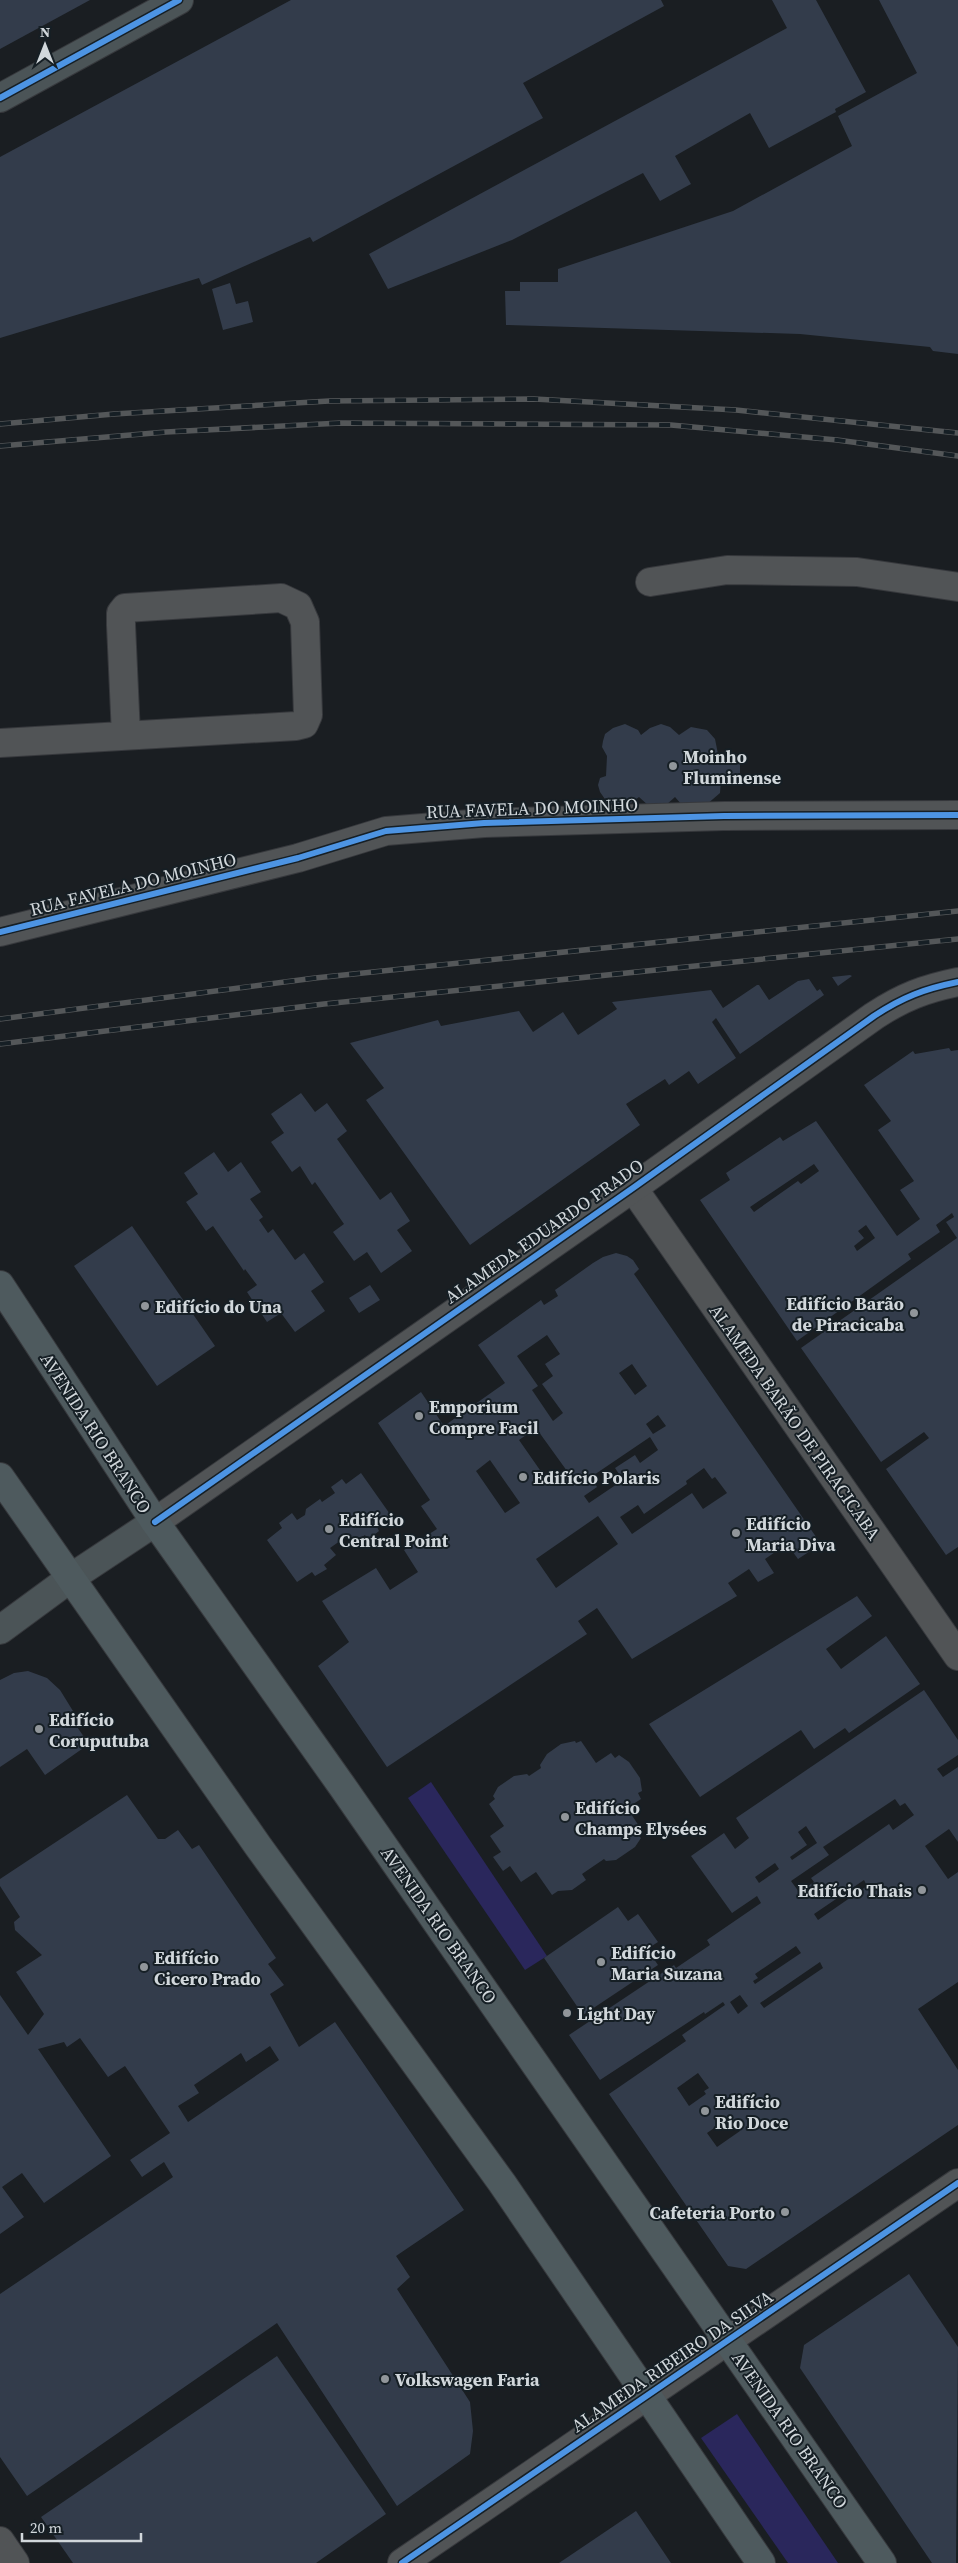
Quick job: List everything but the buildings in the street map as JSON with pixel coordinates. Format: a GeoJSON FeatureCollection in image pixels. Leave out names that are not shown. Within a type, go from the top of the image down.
{"type":"FeatureCollection","features":[{"type":"Feature","properties":{"kind":"main road","name":"AVENIDA RIO BRANCO"},"geometry":{"type":"LineString","coordinates":[[0,1286],[154,1522],[342,1786],[882,2563]]}},
{"type":"Feature","properties":{"kind":"main road"},"geometry":{"type":"LineString","coordinates":[[0,1477],[72,1577],[263,1854],[502,2183],[761,2563]]}},
{"type":"Feature","properties":{"kind":"street"},"geometry":{"type":"LineString","coordinates":[[0,98],[179,0]]}},
{"type":"Feature","properties":{"kind":"street"},"geometry":{"type":"LineString","coordinates":[[650,582],[728,570],[857,572],[958,587]]}},
{"type":"Feature","properties":{"kind":"street"},"geometry":{"type":"LineString","coordinates":[[0,743],[126,736],[296,726],[304,724],[308,715],[305,622],[298,606],[281,598],[125,608],[121,613],[121,625],[126,736]]}},
{"type":"Feature","properties":{"kind":"street","name":"RUA FAVELA DO MOINHO"},"geometry":{"type":"LineString","coordinates":[[0,932],[298,858],[386,831],[484,823],[676,818],[958,815]]}},
{"type":"Feature","properties":{"kind":"street","name":"ALAMEDA EDUARDO PRADO"},"geometry":{"type":"LineString","coordinates":[[0,1630],[72,1577],[154,1522],[633,1188],[900,999],[923,989],[958,982]]}},
{"type":"Feature","properties":{"kind":"street","name":"ALAMEDA BARÃO DE PIRACICABA"},"geometry":{"type":"LineString","coordinates":[[633,1188],[958,1656]]}},
{"type":"Feature","properties":{"kind":"street","name":"ALAMEDA RIBEIRO DA SILVA"},"geometry":{"type":"LineString","coordinates":[[402,2563],[958,2183]]}},
{"type":"Feature","properties":{"kind":"street"},"geometry":{"type":"LineString","coordinates":[[0,2541],[15,2563]]}},
{"type":"Feature","properties":{"kind":"shaded area"},"geometry":{"type":"Polygon","coordinates":[[[431,1782],[547,1956],[525,1970],[408,1798],[431,1782]]]}},
{"type":"Feature","properties":{"kind":"shaded area"},"geometry":{"type":"Polygon","coordinates":[[[737,2414],[838,2563],[788,2563],[701,2438],[737,2414]]]}},
{"type":"Feature","properties":{"kind":"railway"},"geometry":{"type":"LineString","coordinates":[[0,424],[114,414],[329,401],[534,399],[736,410],[958,433]]}},
{"type":"Feature","properties":{"kind":"railway"},"geometry":{"type":"LineString","coordinates":[[0,446],[166,432],[341,423],[671,425],[837,440],[958,456]]}},
{"type":"Feature","properties":{"kind":"railway"},"geometry":{"type":"LineString","coordinates":[[0,1019],[315,978],[958,911]]}},
{"type":"Feature","properties":{"kind":"railway"},"geometry":{"type":"LineString","coordinates":[[0,1044],[324,1004],[958,939]]}},
{"type":"Feature","properties":{"kind":"cycle path"},"geometry":{"type":"LineString","coordinates":[[0,98],[179,0]]}},
{"type":"Feature","properties":{"kind":"cycle path"},"geometry":{"type":"LineString","coordinates":[[0,932],[298,858],[386,831],[484,823],[724,816],[958,815]]}},
{"type":"Feature","properties":{"kind":"cycle path"},"geometry":{"type":"LineString","coordinates":[[155,1522],[633,1188],[874,1016],[914,995],[958,982]]}},
{"type":"Feature","properties":{"kind":"cycle path"},"geometry":{"type":"LineString","coordinates":[[402,2563],[958,2183]]}},
{"type":"Feature","properties":{"kind":"place","name":"Moinho Fluminense"},"geometry":{"type":"Point","coordinates":[673,766]}},
{"type":"Feature","properties":{"kind":"place","name":"Edifício do Una"},"geometry":{"type":"Point","coordinates":[145,1306]}},
{"type":"Feature","properties":{"kind":"place","name":"Edifício Barão de Piracicaba"},"geometry":{"type":"Point","coordinates":[914,1313]}},
{"type":"Feature","properties":{"kind":"place","name":"Emporium Compre Facil"},"geometry":{"type":"Point","coordinates":[419,1416]}},
{"type":"Feature","properties":{"kind":"place","name":"Edifício Polaris"},"geometry":{"type":"Point","coordinates":[523,1477]}},
{"type":"Feature","properties":{"kind":"place","name":"Edifício Central Point"},"geometry":{"type":"Point","coordinates":[329,1529]}},
{"type":"Feature","properties":{"kind":"place","name":"Edifício Maria Diva"},"geometry":{"type":"Point","coordinates":[736,1533]}},
{"type":"Feature","properties":{"kind":"place","name":"Edifício Coruputuba"},"geometry":{"type":"Point","coordinates":[39,1729]}},
{"type":"Feature","properties":{"kind":"place","name":"Edifício Champs Elysées"},"geometry":{"type":"Point","coordinates":[565,1817]}},
{"type":"Feature","properties":{"kind":"place","name":"Edifício Thais"},"geometry":{"type":"Point","coordinates":[922,1890]}},
{"type":"Feature","properties":{"kind":"place","name":"Edifício Maria Suzana"},"geometry":{"type":"Point","coordinates":[601,1962]}},
{"type":"Feature","properties":{"kind":"place","name":"Edifício Cicero Prado"},"geometry":{"type":"Point","coordinates":[144,1967]}},
{"type":"Feature","properties":{"kind":"place","name":"Light Day"},"geometry":{"type":"Point","coordinates":[567,2013]}},
{"type":"Feature","properties":{"kind":"place","name":"Edifício Rio Doce"},"geometry":{"type":"Point","coordinates":[705,2111]}},
{"type":"Feature","properties":{"kind":"place","name":"Cafeteria Porto"},"geometry":{"type":"Point","coordinates":[785,2212]}},
{"type":"Feature","properties":{"kind":"place","name":"Volkswagen Faria"},"geometry":{"type":"Point","coordinates":[385,2379]}}]}
